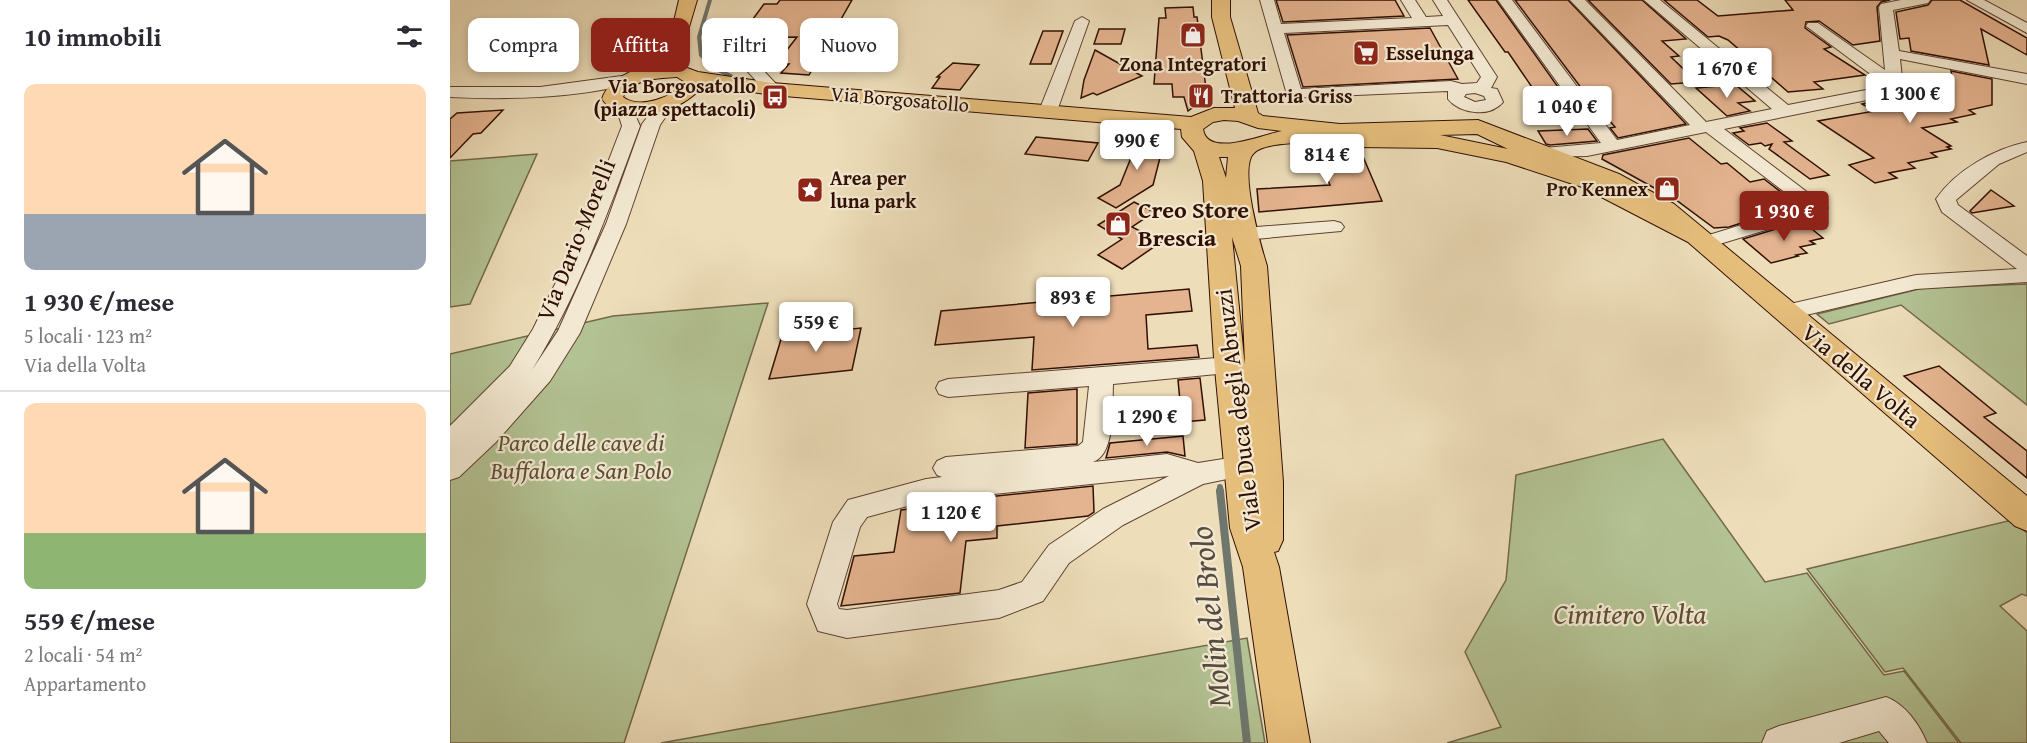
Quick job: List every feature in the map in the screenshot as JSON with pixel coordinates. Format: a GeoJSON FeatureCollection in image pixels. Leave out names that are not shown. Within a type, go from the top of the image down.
{"type":"FeatureCollection","features":[{"type":"Feature","properties":{"kind":"main road"},"geometry":{"type":"LineString","coordinates":[[620,105],[612,99],[614,93],[664,62],[674,50],[688,0]]}},
{"type":"Feature","properties":{"kind":"main road"},"geometry":{"type":"LineString","coordinates":[[672,101],[693,87],[695,82],[685,54],[701,0]]}},
{"type":"Feature","properties":{"kind":"main road"},"geometry":{"type":"LineString","coordinates":[[1201,130],[1220,106],[1207,0]]}},
{"type":"Feature","properties":{"kind":"main road"},"geometry":{"type":"LineString","coordinates":[[1221,0],[1221,17],[1252,132]]}},
{"type":"Feature","properties":{"kind":"main road","name":"Via Borgosatollo"},"geometry":{"type":"LineString","coordinates":[[636,78],[668,71],[772,89],[1038,110],[1066,118],[1168,131],[1201,130]]}},
{"type":"Feature","properties":{"kind":"main road","name":"Via Borgosatollo"},"geometry":{"type":"LineString","coordinates":[[620,105],[644,107],[702,93],[772,89]]}},
{"type":"Feature","properties":{"kind":"main road","name":"Via della Volta"},"geometry":{"type":"LineString","coordinates":[[1252,132],[1230,151],[1201,130],[1231,113],[1252,132],[1360,141],[1428,140],[1466,127],[1479,151],[1493,143],[1515,144],[1544,153],[1578,157],[1665,209],[1785,312],[2024,510]]}},
{"type":"Feature","properties":{"kind":"main road","name":"Viale Duca degli Abruzzi"},"geometry":{"type":"LineString","coordinates":[[1201,130],[1215,181],[1230,366],[1248,528],[1261,567],[1289,743]]}},
{"type":"Feature","properties":{"kind":"main road","name":"Viale Duca degli Abruzzi"},"geometry":{"type":"LineString","coordinates":[[1252,132],[1239,158],[1237,172],[1257,233],[1254,266],[1267,525],[1261,567]]}},
{"type":"Feature","properties":{"kind":"main road","name":"Via della Volta"},"geometry":{"type":"LineString","coordinates":[[1493,143],[1520,159],[1567,171],[1599,184],[1699,239]]}},
{"type":"Feature","properties":{"kind":"street"},"geometry":{"type":"LineString","coordinates":[[1267,0],[1294,93],[1451,86],[1489,95]]}},
{"type":"Feature","properties":{"kind":"street"},"geometry":{"type":"LineString","coordinates":[[1408,0],[1436,21],[1489,77],[1493,143]]}},
{"type":"Feature","properties":{"kind":"street"},"geometry":{"type":"LineString","coordinates":[[1436,21],[1440,0]]}},
{"type":"Feature","properties":{"kind":"street"},"geometry":{"type":"LineString","coordinates":[[1505,0],[1613,146]]}},
{"type":"Feature","properties":{"kind":"street"},"geometry":{"type":"LineString","coordinates":[[1577,0],[1706,127],[1818,208],[1699,239]]}},
{"type":"Feature","properties":{"kind":"street"},"geometry":{"type":"LineString","coordinates":[[1651,0],[1786,112]]}},
{"type":"Feature","properties":{"kind":"street"},"geometry":{"type":"LineString","coordinates":[[1869,0],[1886,7],[1923,0]]}},
{"type":"Feature","properties":{"kind":"street"},"geometry":{"type":"LineString","coordinates":[[1974,0],[2027,29]]}},
{"type":"Feature","properties":{"kind":"street"},"geometry":{"type":"LineString","coordinates":[[1520,159],[1534,157],[1558,164],[1613,146],[1871,94],[1891,83],[1894,78],[1896,52],[1886,7]]}},
{"type":"Feature","properties":{"kind":"street"},"geometry":{"type":"LineString","coordinates":[[1038,110],[1082,21]]}},
{"type":"Feature","properties":{"kind":"street"},"geometry":{"type":"LineString","coordinates":[[1275,29],[1436,21]]}},
{"type":"Feature","properties":{"kind":"street"},"geometry":{"type":"LineString","coordinates":[[1813,26],[1879,73],[1894,78]]}},
{"type":"Feature","properties":{"kind":"street"},"geometry":{"type":"LineString","coordinates":[[1851,53],[1896,52],[2027,79]]}},
{"type":"Feature","properties":{"kind":"street"},"geometry":{"type":"LineString","coordinates":[[756,72],[772,89]]}},
{"type":"Feature","properties":{"kind":"street"},"geometry":{"type":"LineString","coordinates":[[450,92],[489,95],[584,89],[636,78]]}},
{"type":"Feature","properties":{"kind":"street"},"geometry":{"type":"LineString","coordinates":[[1462,89],[1455,96],[1466,127]]}},
{"type":"Feature","properties":{"kind":"street","name":"Via della Volta"},"geometry":{"type":"LineString","coordinates":[[1466,127],[1485,107],[1489,95]]}},
{"type":"Feature","properties":{"kind":"street"},"geometry":{"type":"LineString","coordinates":[[450,105],[578,98],[620,105]]}},
{"type":"Feature","properties":{"kind":"street","name":"Via Dario Morelli"},"geometry":{"type":"LineString","coordinates":[[450,469],[487,435],[541,375],[569,333],[616,224],[651,124],[672,101]]}},
{"type":"Feature","properties":{"kind":"street","name":"Via Dario Morelli"},"geometry":{"type":"LineString","coordinates":[[450,442],[518,372],[544,331],[593,227],[631,126],[620,105]]}},
{"type":"Feature","properties":{"kind":"street"},"geometry":{"type":"LineString","coordinates":[[2027,162],[2018,148],[1986,163],[1946,200],[1949,208],[2027,266]]}},
{"type":"Feature","properties":{"kind":"street"},"geometry":{"type":"LineString","coordinates":[[1257,233],[1334,227]]}},
{"type":"Feature","properties":{"kind":"street"},"geometry":{"type":"LineString","coordinates":[[1785,312],[1916,282],[2027,275]]}},
{"type":"Feature","properties":{"kind":"street"},"geometry":{"type":"LineString","coordinates":[[948,388],[1230,366]]}},
{"type":"Feature","properties":{"kind":"street"},"geometry":{"type":"LineString","coordinates":[[946,468],[1078,456],[1089,453],[1096,446],[1102,376]]}},
{"type":"Feature","properties":{"kind":"street"},"geometry":{"type":"LineString","coordinates":[[1198,474],[1167,465],[1155,466],[926,490],[858,508],[847,522],[822,604],[829,621],[847,624],[999,604],[1032,592],[1059,554],[1113,517],[1198,474],[1242,467]]}},
{"type":"Feature","properties":{"kind":"street"},"geometry":{"type":"LineString","coordinates":[[1779,743],[1886,713],[1910,743]]}},
{"type":"Feature","properties":{"kind":"green space"},"geometry":{"type":"Polygon","coordinates":[[[537,154],[470,304],[450,307],[450,161],[537,154]]]}},
{"type":"Feature","properties":{"kind":"green space"},"geometry":{"type":"Polygon","coordinates":[[[2027,284],[2027,405],[1901,305],[1829,324],[1817,314],[1923,288],[2027,284]]]}},
{"type":"Feature","properties":{"kind":"green space","name":"Parco delle cave di Buffalora e San Polo"},"geometry":{"type":"Polygon","coordinates":[[[768,303],[624,743],[450,743],[450,354],[613,316],[768,303]]]}},
{"type":"Feature","properties":{"kind":"green space","name":"Cimitero Volta"},"geometry":{"type":"Polygon","coordinates":[[[1663,439],[1765,582],[1807,573],[1884,675],[1904,671],[1959,743],[1447,743],[1501,727],[1465,652],[1506,580],[1516,475],[1663,439]]]}},
{"type":"Feature","properties":{"kind":"green space"},"geometry":{"type":"Polygon","coordinates":[[[2012,520],[2027,533],[2027,596],[2022,594],[2000,606],[2027,631],[2027,743],[1961,743],[1903,668],[1885,672],[1807,569],[2012,520]]]}},
{"type":"Feature","properties":{"kind":"green space"},"geometry":{"type":"Polygon","coordinates":[[[1247,638],[1265,743],[661,743],[1247,638]]]}},
{"type":"Feature","properties":{"kind":"building"},"geometry":{"type":"Polygon","coordinates":[[[780,0],[852,0],[842,18],[800,18],[800,72],[811,72],[809,75],[781,73],[788,72],[788,49],[797,37],[788,37],[788,18],[754,18],[764,4],[777,4],[780,0]]]}},
{"type":"Feature","properties":{"kind":"building"},"geometry":{"type":"Polygon","coordinates":[[[1276,0],[1395,0],[1404,16],[1283,22],[1276,0]]]}},
{"type":"Feature","properties":{"kind":"building"},"geometry":{"type":"Polygon","coordinates":[[[1468,0],[1496,0],[1563,94],[1538,96],[1468,0]]]}},
{"type":"Feature","properties":{"kind":"building"},"geometry":{"type":"Polygon","coordinates":[[[1515,0],[1568,0],[1686,124],[1618,138],[1610,128],[1615,127],[1585,93],[1515,0]]]}},
{"type":"Feature","properties":{"kind":"building"},"geometry":{"type":"Polygon","coordinates":[[[1588,0],[1642,0],[1686,39],[1662,41],[1679,56],[1671,57],[1697,82],[1671,84],[1588,0]]]}},
{"type":"Feature","properties":{"kind":"building"},"geometry":{"type":"Polygon","coordinates":[[[1664,0],[1697,0],[1718,16],[1793,10],[1785,0],[1890,0],[1881,2],[1877,7],[1880,41],[1853,45],[1819,21],[1806,22],[1805,28],[1831,47],[1824,49],[1865,75],[1814,82],[1823,89],[1788,92],[1728,40],[1719,36],[1708,37],[1664,0]]]}},
{"type":"Feature","properties":{"kind":"building"},"geometry":{"type":"Polygon","coordinates":[[[1932,0],[1960,0],[2027,38],[2027,55],[1981,29],[1989,65],[1911,51],[1909,38],[1900,39],[1896,12],[1928,5],[1932,0]]]}},
{"type":"Feature","properties":{"kind":"building"},"geometry":{"type":"Polygon","coordinates":[[[1193,7],[1194,17],[1197,17],[1207,97],[1188,111],[1184,97],[1173,97],[1172,84],[1154,84],[1159,18],[1166,18],[1165,8],[1193,7]]]}},
{"type":"Feature","properties":{"kind":"building","name":"Esselunga"},"geometry":{"type":"Polygon","coordinates":[[[1430,28],[1458,79],[1303,87],[1287,35],[1430,28]]]}},
{"type":"Feature","properties":{"kind":"building"},"geometry":{"type":"Polygon","coordinates":[[[1099,29],[1125,29],[1121,44],[1094,44],[1099,29]]]}},
{"type":"Feature","properties":{"kind":"building"},"geometry":{"type":"Polygon","coordinates":[[[1043,31],[1063,31],[1051,64],[1030,64],[1043,31]]]}},
{"type":"Feature","properties":{"kind":"building"},"geometry":{"type":"Polygon","coordinates":[[[1095,50],[1142,76],[1097,95],[1093,93],[1081,98],[1084,80],[1095,50]]]}},
{"type":"Feature","properties":{"kind":"building"},"geometry":{"type":"Polygon","coordinates":[[[953,63],[979,65],[960,90],[932,88],[940,77],[937,77],[953,63]]]}},
{"type":"Feature","properties":{"kind":"building"},"geometry":{"type":"Polygon","coordinates":[[[1951,71],[1992,79],[1992,105],[1969,110],[1975,114],[1951,119],[1957,122],[1922,128],[1951,146],[1947,147],[1951,149],[1931,153],[1937,157],[1908,163],[1915,168],[1889,173],[1897,178],[1875,183],[1849,165],[1874,158],[1818,121],[1875,111],[1862,104],[1953,81],[1951,71]]]}},
{"type":"Feature","properties":{"kind":"building"},"geometry":{"type":"Polygon","coordinates":[[[1737,86],[1755,101],[1738,103],[1750,111],[1727,116],[1696,88],[1737,86]]]}},
{"type":"Feature","properties":{"kind":"building"},"geometry":{"type":"Polygon","coordinates":[[[503,110],[481,133],[473,134],[450,158],[450,119],[457,113],[503,110]]]}},
{"type":"Feature","properties":{"kind":"building"},"geometry":{"type":"Polygon","coordinates":[[[1767,123],[1792,141],[1784,142],[1829,175],[1810,179],[1769,149],[1772,144],[1749,145],[1733,133],[1744,131],[1740,128],[1767,123]]]}},
{"type":"Feature","properties":{"kind":"building"},"geometry":{"type":"Polygon","coordinates":[[[1143,128],[1156,129],[1151,148],[1162,150],[1153,185],[1116,208],[1098,198],[1120,185],[1143,128]]]}},
{"type":"Feature","properties":{"kind":"building"},"geometry":{"type":"Polygon","coordinates":[[[1588,129],[1597,141],[1550,145],[1546,144],[1538,131],[1588,129]]]}},
{"type":"Feature","properties":{"kind":"building"},"geometry":{"type":"Polygon","coordinates":[[[1036,137],[1098,143],[1088,161],[1025,154],[1036,137]]]}},
{"type":"Feature","properties":{"kind":"building"},"geometry":{"type":"Polygon","coordinates":[[[1689,138],[1721,164],[1727,163],[1750,182],[1764,179],[1798,205],[1729,227],[1714,228],[1676,200],[1602,159],[1603,155],[1689,138]]]}},
{"type":"Feature","properties":{"kind":"building"},"geometry":{"type":"Polygon","coordinates":[[[1315,148],[1361,152],[1382,201],[1259,212],[1257,189],[1330,185],[1315,148]]]}},
{"type":"Feature","properties":{"kind":"building"},"geometry":{"type":"Polygon","coordinates":[[[1991,190],[2014,206],[1972,213],[1970,211],[1991,190]]]}},
{"type":"Feature","properties":{"kind":"building"},"geometry":{"type":"Polygon","coordinates":[[[1134,202],[1154,212],[1132,227],[1161,242],[1122,269],[1098,255],[1122,239],[1098,225],[1134,202]]]}},
{"type":"Feature","properties":{"kind":"building"},"geometry":{"type":"Polygon","coordinates":[[[1802,221],[1823,238],[1810,241],[1815,244],[1800,247],[1807,253],[1796,255],[1798,256],[1771,263],[1743,239],[1802,221]]]}},
{"type":"Feature","properties":{"kind":"building"},"geometry":{"type":"Polygon","coordinates":[[[1189,289],[1192,311],[1146,315],[1148,349],[1197,345],[1199,357],[1032,370],[1034,337],[935,345],[941,311],[1189,289]]]}},
{"type":"Feature","properties":{"kind":"building"},"geometry":{"type":"Polygon","coordinates":[[[861,328],[852,370],[769,379],[782,336],[861,328]]]}},
{"type":"Feature","properties":{"kind":"building"},"geometry":{"type":"Polygon","coordinates":[[[1939,366],[1996,413],[1984,417],[2027,451],[2027,478],[1904,376],[1939,366]]]}},
{"type":"Feature","properties":{"kind":"building"},"geometry":{"type":"Polygon","coordinates":[[[1200,378],[1205,420],[1182,422],[1178,380],[1200,378]]]}},
{"type":"Feature","properties":{"kind":"building"},"geometry":{"type":"Polygon","coordinates":[[[1077,389],[1077,444],[1025,448],[1028,393],[1077,389]]]}},
{"type":"Feature","properties":{"kind":"building"},"geometry":{"type":"Polygon","coordinates":[[[1183,436],[1185,456],[1167,452],[1106,458],[1110,443],[1183,436]]]}},
{"type":"Feature","properties":{"kind":"building"},"geometry":{"type":"Polygon","coordinates":[[[1093,486],[1094,512],[1088,516],[997,526],[997,538],[966,541],[960,593],[841,606],[854,556],[894,552],[901,510],[967,502],[968,499],[1093,486]]]}},
{"type":"Feature","properties":{"kind":"waterway","name":"Molin del Brolo"},"geometry":{"type":"LineString","coordinates":[[710,0],[699,37],[701,55],[716,69],[731,76]]}},
{"type":"Feature","properties":{"kind":"waterway","name":"Molin del Brolo"},"geometry":{"type":"LineString","coordinates":[[1220,487],[1221,493]]}},
{"type":"Feature","properties":{"kind":"waterway","name":"Molin del Brolo"},"geometry":{"type":"LineString","coordinates":[[1220,491],[1247,743]]}},
{"type":"Feature","properties":{"kind":"place","name":"Zona Integratori"},"geometry":{"type":"Point","coordinates":[1193,35]}},
{"type":"Feature","properties":{"kind":"place","name":"Esselunga"},"geometry":{"type":"Point","coordinates":[1366,53]}},
{"type":"Feature","properties":{"kind":"place","name":"Trattoria Griss"},"geometry":{"type":"Point","coordinates":[1201,96]}},
{"type":"Feature","properties":{"kind":"place","name":"Via Borgosatollo (piazza spettacoli)"},"geometry":{"type":"Point","coordinates":[775,97]}},
{"type":"Feature","properties":{"kind":"place","name":"Pro Kennex"},"geometry":{"type":"Point","coordinates":[1667,189]}},
{"type":"Feature","properties":{"kind":"place","name":"Area per luna park"},"geometry":{"type":"Point","coordinates":[810,190]}},
{"type":"Feature","properties":{"kind":"place","name":"Creo Store Brescia"},"geometry":{"type":"Point","coordinates":[1118,224]}}]}
